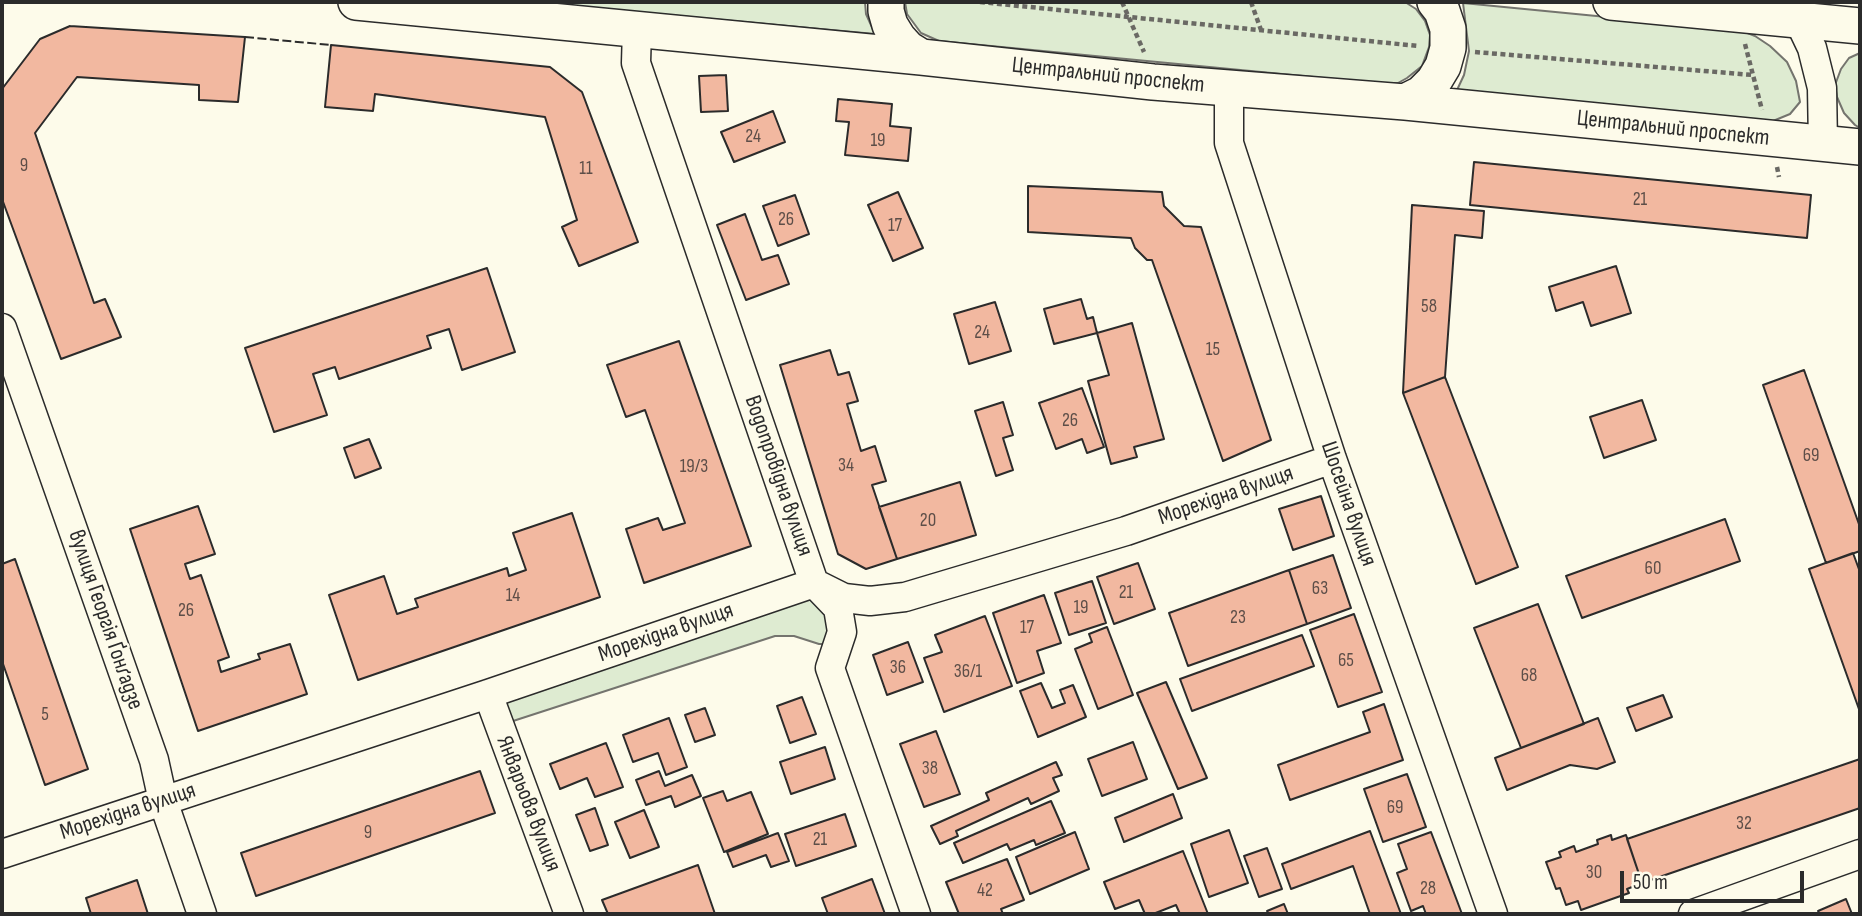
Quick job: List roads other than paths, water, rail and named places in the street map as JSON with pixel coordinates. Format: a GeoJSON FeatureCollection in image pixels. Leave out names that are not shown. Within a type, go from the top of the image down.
{"type":"FeatureCollection","features":[{"type":"Feature","properties":{"kind":"main road","name":"Центральний проспект"},"geometry":{"type":"LineString","coordinates":[[356,2],[1153,82],[1405,102],[1860,147]]}},
{"type":"Feature","properties":{"kind":"main road"},"geometry":{"type":"LineString","coordinates":[[886,2],[890,25],[898,38],[908,49],[921,57]]}},
{"type":"Feature","properties":{"kind":"main road"},"geometry":{"type":"LineString","coordinates":[[1405,102],[1421,94],[1434,81],[1443,65],[1448,48],[1448,29],[1442,11],[1435,2]]}},
{"type":"Feature","properties":{"kind":"main road"},"geometry":{"type":"LineString","coordinates":[[1611,2],[1794,11],[1860,26]]}},
{"type":"Feature","properties":{"kind":"street"},"geometry":{"type":"LineString","coordinates":[[1794,11],[1812,48],[1822,88],[1824,144]]}},
{"type":"Feature","properties":{"kind":"street","name":"Водопровідна вулиця"},"geometry":{"type":"LineString","coordinates":[[637,30],[636,63],[814,583],[838,608],[842,632],[830,668],[916,914]]}},
{"type":"Feature","properties":{"kind":"street","name":"Шосейна вулиця"},"geometry":{"type":"LineString","coordinates":[[1229,88],[1229,143],[1332,459],[1493,914]]}},
{"type":"Feature","properties":{"kind":"street","name":"вулиця Георгія Ґонґадзе"},"geometry":{"type":"LineString","coordinates":[[2,328],[154,760],[163,800],[202,914]]}},
{"type":"Feature","properties":{"kind":"street","name":"Морехідна вулиця"},"geometry":{"type":"LineString","coordinates":[[2,855],[814,583],[844,598],[870,601],[905,597],[1126,531],[1332,459]]}},
{"type":"Feature","properties":{"kind":"street","name":"Январьова вулиця"},"geometry":{"type":"LineString","coordinates":[[488,694],[569,914]]}},
{"type":"Feature","properties":{"kind":"street"},"geometry":{"type":"LineString","coordinates":[[1693,914],[1860,854]]}}]}
